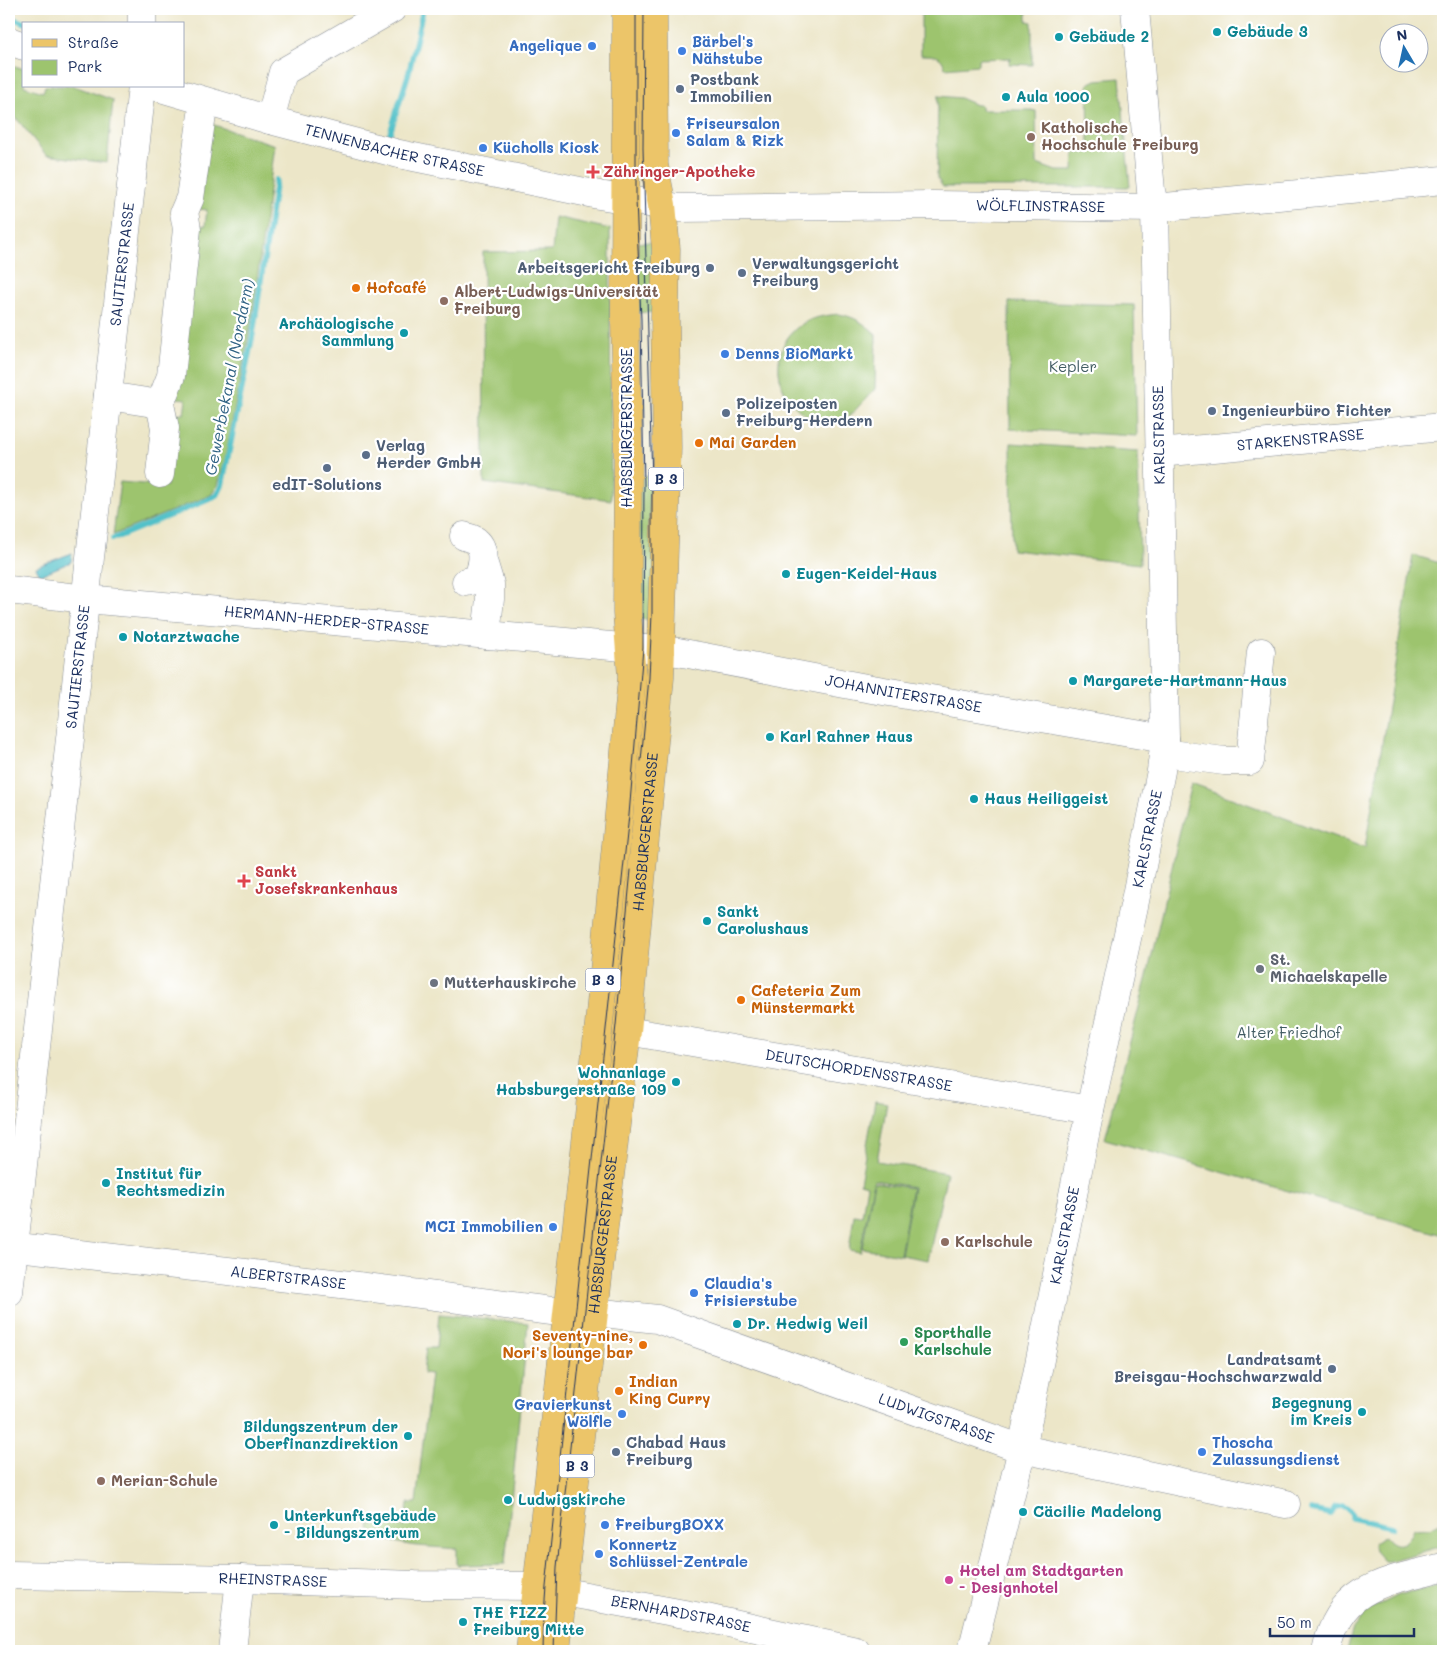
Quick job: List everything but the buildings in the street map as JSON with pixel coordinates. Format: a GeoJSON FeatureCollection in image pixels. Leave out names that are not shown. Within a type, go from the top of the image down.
{"type":"FeatureCollection","features":[{"type":"Feature","properties":{"kind":"main road","name":"HABSBURGERSTRASSE"},"geometry":{"type":"LineString","coordinates":[[556,1651],[551,1589],[567,1313],[620,815],[632,676],[644,648],[667,448],[666,249],[642,201],[626,9]]}},
{"type":"Feature","properties":{"kind":"main road","name":"HABSBURGERSTRASSE"},"geometry":{"type":"LineString","coordinates":[[530,1651],[551,1589],[594,1312],[627,1031],[659,688],[644,648],[627,613],[628,439],[625,320],[642,201],[654,165],[653,9]]}},
{"type":"Feature","properties":{"kind":"street"},"geometry":{"type":"LineString","coordinates":[[142,9],[142,22]]}},
{"type":"Feature","properties":{"kind":"street"},"geometry":{"type":"LineString","coordinates":[[270,120],[283,72],[392,9]]}},
{"type":"Feature","properties":{"kind":"street","name":"KARLSTRASSE"},"geometry":{"type":"LineString","coordinates":[[972,1651],[1022,1449],[1165,746],[1155,208],[1151,191],[1135,9]]}},
{"type":"Feature","properties":{"kind":"street"},"geometry":{"type":"LineString","coordinates":[[9,41],[22,45]]}},
{"type":"Feature","properties":{"kind":"street","name":"SAUTIERSTRASSE"},"geometry":{"type":"LineString","coordinates":[[9,1292],[12,1247],[142,88]]}},
{"type":"Feature","properties":{"kind":"street","name":"TENNENBACHER STRASSE"},"geometry":{"type":"LineString","coordinates":[[161,88],[270,120],[399,154],[599,195],[642,201]]}},
{"type":"Feature","properties":{"kind":"street"},"geometry":{"type":"LineString","coordinates":[[160,474],[165,428],[160,404],[171,376],[187,229],[184,212],[190,198],[204,101]]}},
{"type":"Feature","properties":{"kind":"street","name":"WÖLFLINSTRASSE"},"geometry":{"type":"LineString","coordinates":[[642,201],[693,208],[934,205],[1155,208],[1443,180]]}},
{"type":"Feature","properties":{"kind":"street"},"geometry":{"type":"LineString","coordinates":[[108,396],[160,404]]}},
{"type":"Feature","properties":{"kind":"street","name":"STARKENSTRASSE"},"geometry":{"type":"LineString","coordinates":[[1159,453],[1443,427]]}},
{"type":"Feature","properties":{"kind":"street"},"geometry":{"type":"LineString","coordinates":[[464,536],[476,541],[480,547],[490,584],[486,635]]}},
{"type":"Feature","properties":{"kind":"street"},"geometry":{"type":"LineString","coordinates":[[466,582],[476,580],[481,573],[483,561]]}},
{"type":"Feature","properties":{"kind":"street","name":"HERMANN-HERDER-STRASSE"},"geometry":{"type":"LineString","coordinates":[[9,590],[86,599],[644,648]]}},
{"type":"Feature","properties":{"kind":"street","name":"JOHANNITERSTRASSE"},"geometry":{"type":"LineString","coordinates":[[644,648],[678,652],[866,688],[1165,746],[1224,760],[1250,761],[1261,652]]}},
{"type":"Feature","properties":{"kind":"street","name":"DEUTSCHORDENSSTRASSE"},"geometry":{"type":"LineString","coordinates":[[627,1031],[1090,1110]]}},
{"type":"Feature","properties":{"kind":"street","name":"ALBERTSTRASSE"},"geometry":{"type":"LineString","coordinates":[[12,1247],[350,1285],[567,1313]]}},
{"type":"Feature","properties":{"kind":"street","name":"LUDWIGSTRASSE"},"geometry":{"type":"LineString","coordinates":[[594,1312],[657,1319],[1022,1449],[1286,1504]]}},
{"type":"Feature","properties":{"kind":"street"},"geometry":{"type":"LineString","coordinates":[[1328,1642],[1342,1614],[1359,1594],[1384,1582],[1443,1567]]}},
{"type":"Feature","properties":{"kind":"street","name":"RHEINSTRASSE"},"geometry":{"type":"LineString","coordinates":[[9,1575],[240,1579],[551,1589]]}},
{"type":"Feature","properties":{"kind":"street"},"geometry":{"type":"LineString","coordinates":[[232,1651],[240,1579]]}},
{"type":"Feature","properties":{"kind":"street","name":"BERNHARDSTRASSE"},"geometry":{"type":"LineString","coordinates":[[551,1589],[688,1614],[856,1651]]}},
{"type":"Feature","properties":{"kind":"green space"},"geometry":{"type":"Polygon","coordinates":[[[921,9],[1027,9],[1027,21],[1032,22],[1032,65],[1009,64],[1010,58],[978,59],[978,65],[945,68],[941,60],[936,56],[921,55],[921,9]]]}},
{"type":"Feature","properties":{"kind":"green space"},"geometry":{"type":"Polygon","coordinates":[[[9,64],[22,68],[22,88],[30,88],[43,92],[44,88],[80,88],[113,100],[107,163],[46,155],[9,109],[9,64]]]}},
{"type":"Feature","properties":{"kind":"green space"},"geometry":{"type":"Polygon","coordinates":[[[1120,78],[1130,187],[943,187],[937,178],[938,96],[960,98],[976,105],[981,105],[981,110],[1036,111],[1037,164],[1056,171],[1073,171],[1074,153],[1089,152],[1088,84],[1096,80],[1120,78]]]}},
{"type":"Feature","properties":{"kind":"green space"},"geometry":{"type":"Polygon","coordinates":[[[211,124],[275,145],[252,318],[225,460],[218,485],[211,495],[113,535],[120,482],[167,486],[176,413],[184,414],[186,399],[177,398],[195,225],[205,226],[207,210],[199,209],[211,124]]]}},
{"type":"Feature","properties":{"kind":"green space"},"geometry":{"type":"Polygon","coordinates":[[[555,217],[610,229],[611,500],[484,483],[483,252],[552,251],[555,217]]]}},
{"type":"Feature","properties":{"kind":"green space"},"geometry":{"type":"Polygon","coordinates":[[[652,242],[652,288],[658,312],[630,313],[632,243],[652,242]]]}},
{"type":"Feature","properties":{"kind":"green space","name":"Kepler"},"geometry":{"type":"Polygon","coordinates":[[[1009,302],[1134,305],[1137,436],[1010,429],[1009,302]]]}},
{"type":"Feature","properties":{"kind":"green space"},"geometry":{"type":"Polygon","coordinates":[[[839,314],[859,321],[876,334],[875,389],[845,421],[825,423],[805,414],[792,403],[783,389],[779,373],[780,357],[785,342],[796,329],[812,319],[839,314]]]}},
{"type":"Feature","properties":{"kind":"green space"},"geometry":{"type":"Polygon","coordinates":[[[1011,443],[1138,452],[1140,564],[1012,550],[1011,443]]]}},
{"type":"Feature","properties":{"kind":"green space"},"geometry":{"type":"Polygon","coordinates":[[[661,475],[656,620],[640,619],[633,476],[661,475]]]}},
{"type":"Feature","properties":{"kind":"green space","name":"Alter Friedhof"},"geometry":{"type":"Polygon","coordinates":[[[1413,555],[1443,564],[1443,1235],[1105,1139],[1148,972],[1191,783],[1365,848],[1413,555]]]}},
{"type":"Feature","properties":{"kind":"green space"},"geometry":{"type":"Polygon","coordinates":[[[875,1101],[887,1103],[877,1161],[947,1173],[928,1260],[901,1255],[913,1187],[874,1180],[860,1252],[849,1250],[854,1215],[862,1216],[867,1185],[860,1183],[875,1101]]]}},
{"type":"Feature","properties":{"kind":"green space"},"geometry":{"type":"Polygon","coordinates":[[[874,1182],[912,1188],[900,1255],[862,1248],[874,1182]]]}},
{"type":"Feature","properties":{"kind":"green space"},"geometry":{"type":"Polygon","coordinates":[[[439,1314],[528,1323],[505,1564],[457,1565],[457,1549],[402,1544],[371,1532],[369,1524],[405,1527],[408,1503],[416,1503],[431,1374],[423,1373],[426,1348],[436,1348],[439,1314]]]}},
{"type":"Feature","properties":{"kind":"green space"},"geometry":{"type":"Polygon","coordinates":[[[1443,1521],[1443,1546],[1389,1561],[1384,1561],[1375,1551],[1373,1544],[1385,1536],[1393,1543],[1402,1544],[1408,1539],[1413,1529],[1430,1528],[1443,1521]]]}},
{"type":"Feature","properties":{"kind":"green space"},"geometry":{"type":"Polygon","coordinates":[[[1443,1584],[1443,1651],[1347,1651],[1352,1631],[1368,1610],[1398,1595],[1443,1584]]]}},
{"type":"Feature","properties":{"kind":"water"},"geometry":{"type":"Polygon","coordinates":[[[72,553],[71,562],[40,575],[36,567],[72,553]]]}},
{"type":"Feature","properties":{"kind":"waterway","name":"Gewerbekanal (Nordarm)"},"geometry":{"type":"LineString","coordinates":[[390,133],[409,72],[423,9]]}},
{"type":"Feature","properties":{"kind":"waterway"},"geometry":{"type":"LineString","coordinates":[[9,17],[23,22]]}},
{"type":"Feature","properties":{"kind":"waterway","name":"Gewerbekanal (Nordarm)"},"geometry":{"type":"LineString","coordinates":[[113,539],[210,499],[218,494],[222,486],[253,334],[276,180]]}},
{"type":"Feature","properties":{"kind":"waterway"},"geometry":{"type":"LineString","coordinates":[[1311,1510],[1331,1514],[1335,1507],[1343,1506],[1350,1510],[1352,1518],[1392,1527]]}},
{"type":"Feature","properties":{"kind":"tram line"},"geometry":{"type":"LineString","coordinates":[[543,1651],[546,1587],[629,815],[643,648],[644,484],[641,319],[636,200],[636,9]]}},
{"type":"Feature","properties":{"kind":"tram line"},"geometry":{"type":"LineString","coordinates":[[641,761],[649,678],[652,614],[652,483],[643,148],[644,9]]}},
{"type":"Feature","properties":{"kind":"tram line"},"geometry":{"type":"LineString","coordinates":[[554,1651],[557,1567],[631,870]]}},
{"type":"Feature","properties":{"kind":"place","name":"Gebäude 3"},"geometry":{"type":"Point","coordinates":[1217,32]}},
{"type":"Feature","properties":{"kind":"place","name":"Gebäude 2"},"geometry":{"type":"Point","coordinates":[1059,37]}},
{"type":"Feature","properties":{"kind":"place","name":"Angelique"},"geometry":{"type":"Point","coordinates":[592,46]}},
{"type":"Feature","properties":{"kind":"place","name":"Bärbel's Nähstube"},"geometry":{"type":"Point","coordinates":[682,51]}},
{"type":"Feature","properties":{"kind":"place","name":"Postbank Immobilien"},"geometry":{"type":"Point","coordinates":[680,89]}},
{"type":"Feature","properties":{"kind":"place","name":"Aula 1000"},"geometry":{"type":"Point","coordinates":[1006,97]}},
{"type":"Feature","properties":{"kind":"place","name":"Friseursalon Salam & Rizk"},"geometry":{"type":"Point","coordinates":[676,133]}},
{"type":"Feature","properties":{"kind":"place","name":"Katholische Hochschule Freiburg"},"geometry":{"type":"Point","coordinates":[1031,137]}},
{"type":"Feature","properties":{"kind":"place","name":"Kücholls Kiosk"},"geometry":{"type":"Point","coordinates":[483,148]}},
{"type":"Feature","properties":{"kind":"place","name":"Zähringer-Apotheke"},"geometry":{"type":"Point","coordinates":[593,172]}},
{"type":"Feature","properties":{"kind":"place","name":"Arbeitsgericht Freiburg"},"geometry":{"type":"Point","coordinates":[710,268]}},
{"type":"Feature","properties":{"kind":"place","name":"Verwaltungsgericht Freiburg"},"geometry":{"type":"Point","coordinates":[742,273]}},
{"type":"Feature","properties":{"kind":"place","name":"Hofcafé"},"geometry":{"type":"Point","coordinates":[356,288]}},
{"type":"Feature","properties":{"kind":"place","name":"Albert-Ludwigs-Universität Freiburg"},"geometry":{"type":"Point","coordinates":[444,301]}},
{"type":"Feature","properties":{"kind":"place","name":"Archäologische Sammlung"},"geometry":{"type":"Point","coordinates":[404,333]}},
{"type":"Feature","properties":{"kind":"place","name":"Denns BioMarkt"},"geometry":{"type":"Point","coordinates":[725,354]}},
{"type":"Feature","properties":{"kind":"place","name":"Ingenieurbüro Fichter"},"geometry":{"type":"Point","coordinates":[1212,411]}},
{"type":"Feature","properties":{"kind":"place","name":"Polizeiposten Freiburg-Herdern"},"geometry":{"type":"Point","coordinates":[726,413]}},
{"type":"Feature","properties":{"kind":"place","name":"Mai Garden"},"geometry":{"type":"Point","coordinates":[699,443]}},
{"type":"Feature","properties":{"kind":"place","name":"Verlag Herder GmbH"},"geometry":{"type":"Point","coordinates":[366,455]}},
{"type":"Feature","properties":{"kind":"place","name":"edIT-Solutions"},"geometry":{"type":"Point","coordinates":[327,468]}},
{"type":"Feature","properties":{"kind":"place","name":"Eugen-Keidel-Haus"},"geometry":{"type":"Point","coordinates":[786,574]}},
{"type":"Feature","properties":{"kind":"place","name":"Notarztwache"},"geometry":{"type":"Point","coordinates":[123,637]}},
{"type":"Feature","properties":{"kind":"place","name":"Margarete-Hartmann-Haus"},"geometry":{"type":"Point","coordinates":[1073,681]}},
{"type":"Feature","properties":{"kind":"place","name":"Karl Rahner Haus"},"geometry":{"type":"Point","coordinates":[770,737]}},
{"type":"Feature","properties":{"kind":"place","name":"Haus Heiliggeist"},"geometry":{"type":"Point","coordinates":[974,799]}},
{"type":"Feature","properties":{"kind":"place","name":"Sankt Josefskrankenhaus"},"geometry":{"type":"Point","coordinates":[244,881]}},
{"type":"Feature","properties":{"kind":"place","name":"Sankt Carolushaus"},"geometry":{"type":"Point","coordinates":[707,921]}},
{"type":"Feature","properties":{"kind":"place","name":"St. Michaelskapelle"},"geometry":{"type":"Point","coordinates":[1260,969]}},
{"type":"Feature","properties":{"kind":"place","name":"Mutterhauskirche"},"geometry":{"type":"Point","coordinates":[434,983]}},
{"type":"Feature","properties":{"kind":"place","name":"Cafeteria Zum Münstermarkt"},"geometry":{"type":"Point","coordinates":[741,1000]}},
{"type":"Feature","properties":{"kind":"place","name":"Wohnanlage Habsburgerstraße 109"},"geometry":{"type":"Point","coordinates":[676,1082]}},
{"type":"Feature","properties":{"kind":"place","name":"Institut für Rechtsmedizin"},"geometry":{"type":"Point","coordinates":[106,1183]}},
{"type":"Feature","properties":{"kind":"place","name":"MCI Immobilien"},"geometry":{"type":"Point","coordinates":[553,1227]}},
{"type":"Feature","properties":{"kind":"place","name":"Karlschule"},"geometry":{"type":"Point","coordinates":[945,1242]}},
{"type":"Feature","properties":{"kind":"place","name":"Claudia's Frisierstube"},"geometry":{"type":"Point","coordinates":[694,1293]}},
{"type":"Feature","properties":{"kind":"place","name":"Dr. Hedwig Weil"},"geometry":{"type":"Point","coordinates":[737,1324]}},
{"type":"Feature","properties":{"kind":"place","name":"Sporthalle Karlschule"},"geometry":{"type":"Point","coordinates":[904,1342]}},
{"type":"Feature","properties":{"kind":"place","name":"Seventy-nine, Nori's lounge bar"},"geometry":{"type":"Point","coordinates":[643,1345]}},
{"type":"Feature","properties":{"kind":"place","name":"Landratsamt Breisgau-Hochschwarzwald"},"geometry":{"type":"Point","coordinates":[1332,1369]}},
{"type":"Feature","properties":{"kind":"place","name":"Indian King Curry"},"geometry":{"type":"Point","coordinates":[619,1391]}},
{"type":"Feature","properties":{"kind":"place","name":"Begegnung im Kreis"},"geometry":{"type":"Point","coordinates":[1362,1412]}},
{"type":"Feature","properties":{"kind":"place","name":"Gravierkunst Wölfle"},"geometry":{"type":"Point","coordinates":[622,1414]}},
{"type":"Feature","properties":{"kind":"place","name":"Bildungszentrum der Oberfinanzdirektion"},"geometry":{"type":"Point","coordinates":[408,1436]}},
{"type":"Feature","properties":{"kind":"place","name":"Chabad Haus Freiburg"},"geometry":{"type":"Point","coordinates":[616,1452]}},
{"type":"Feature","properties":{"kind":"place","name":"Thoscha Zulassungsdienst"},"geometry":{"type":"Point","coordinates":[1202,1452]}},
{"type":"Feature","properties":{"kind":"place","name":"Merian-Schule"},"geometry":{"type":"Point","coordinates":[101,1481]}},
{"type":"Feature","properties":{"kind":"place","name":"Ludwigskirche"},"geometry":{"type":"Point","coordinates":[508,1500]}},
{"type":"Feature","properties":{"kind":"place","name":"Cäcilie Madelong"},"geometry":{"type":"Point","coordinates":[1023,1512]}},
{"type":"Feature","properties":{"kind":"place","name":"Unterkunftsgebäude - Bildungszentrum"},"geometry":{"type":"Point","coordinates":[274,1525]}},
{"type":"Feature","properties":{"kind":"place","name":"FreiburgBOXX"},"geometry":{"type":"Point","coordinates":[605,1525]}},
{"type":"Feature","properties":{"kind":"place","name":"Konnertz Schlüssel-Zentrale"},"geometry":{"type":"Point","coordinates":[599,1554]}},
{"type":"Feature","properties":{"kind":"place","name":"Hotel am Stadtgarten - Designhotel"},"geometry":{"type":"Point","coordinates":[949,1580]}},
{"type":"Feature","properties":{"kind":"place","name":"THE FIZZ Freiburg Mitte"},"geometry":{"type":"Point","coordinates":[463,1622]}}]}
